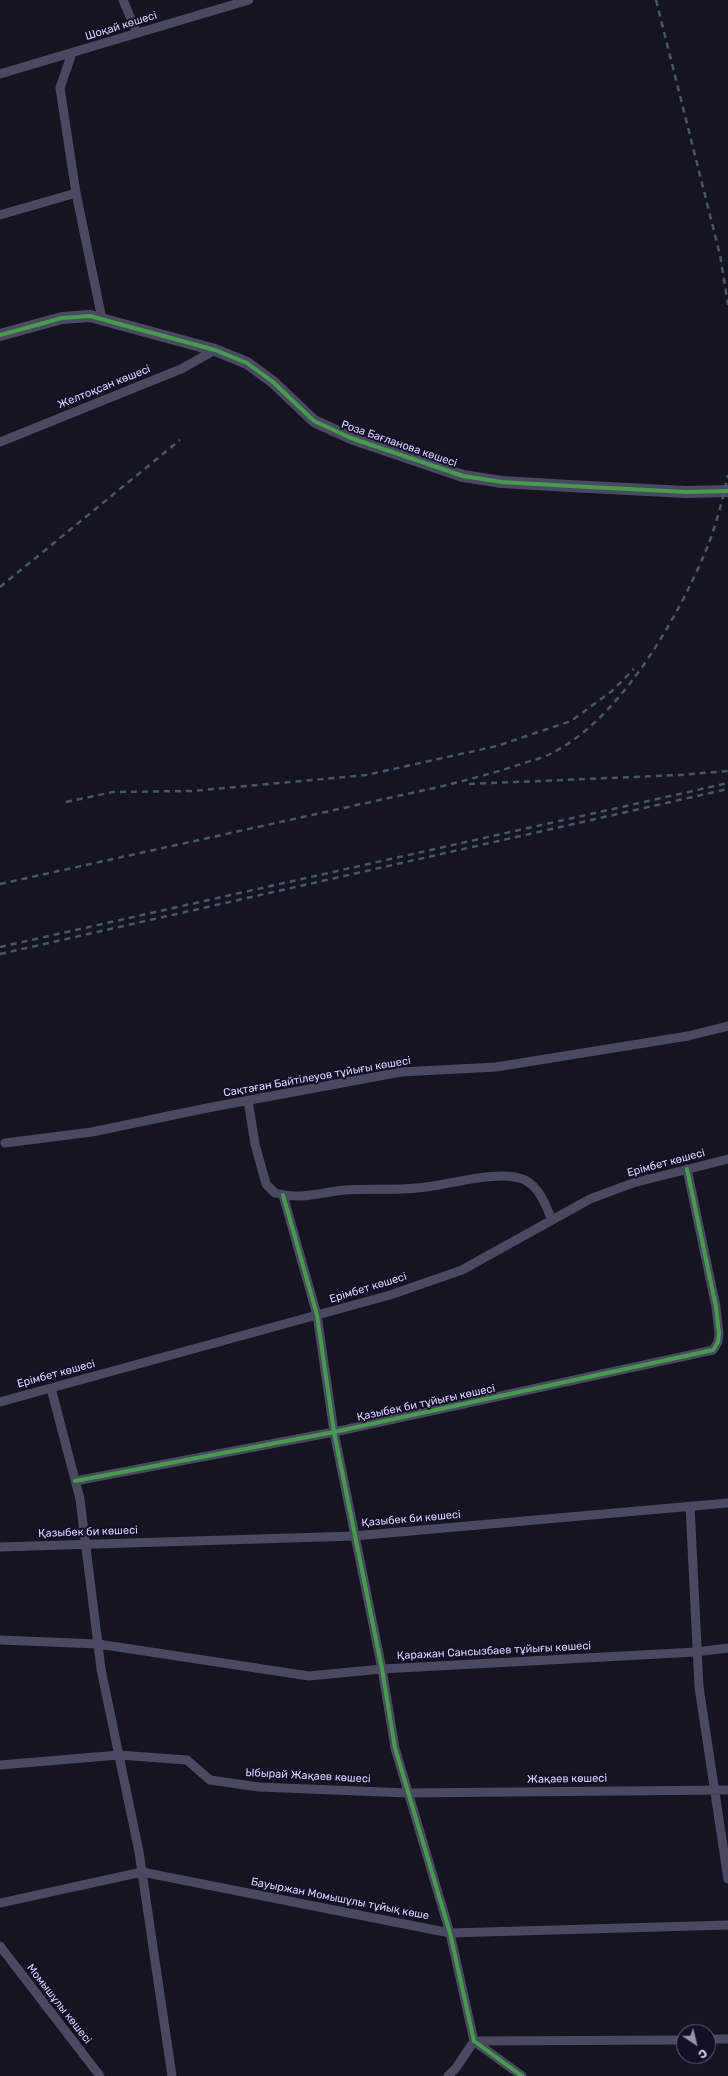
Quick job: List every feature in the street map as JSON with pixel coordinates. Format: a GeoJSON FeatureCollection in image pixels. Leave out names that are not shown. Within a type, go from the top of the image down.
{"type":"FeatureCollection","features":[{"type":"Feature","properties":{"kind":"street"},"geometry":{"type":"LineString","coordinates":[[122,0],[137,33]]}},
{"type":"Feature","properties":{"kind":"street","name":"Шоқай көшесі"},"geometry":{"type":"LineString","coordinates":[[0,74],[249,0]]}},
{"type":"Feature","properties":{"kind":"street"},"geometry":{"type":"LineString","coordinates":[[72,53],[60,88],[76,193],[102,319]]}},
{"type":"Feature","properties":{"kind":"street"},"geometry":{"type":"LineString","coordinates":[[0,214],[76,193]]}},
{"type":"Feature","properties":{"kind":"street","name":"Роза Бағланова көшесі"},"geometry":{"type":"LineString","coordinates":[[0,335],[62,318],[90,316],[215,350],[247,363],[273,382],[314,422],[351,438],[463,476],[502,482],[570,486],[686,492],[728,491]]}},
{"type":"Feature","properties":{"kind":"street","name":"Желтоқсан көшесі"},"geometry":{"type":"LineString","coordinates":[[0,442],[181,369],[215,350]]}},
{"type":"Feature","properties":{"kind":"street","name":"Сақтаған Байтілеуов тұйығы көшесі"},"geometry":{"type":"LineString","coordinates":[[5,1143],[92,1132],[248,1100],[402,1072],[496,1067],[688,1036],[728,1026]]}},
{"type":"Feature","properties":{"kind":"street"},"geometry":{"type":"LineString","coordinates":[[248,1100],[255,1144],[266,1184],[274,1193],[308,1197],[344,1190],[424,1188],[505,1175],[525,1180],[536,1189],[543,1199],[552,1220]]}},
{"type":"Feature","properties":{"kind":"street","name":"Ерімбет көшесі"},"geometry":{"type":"LineString","coordinates":[[0,1402],[390,1295],[462,1270],[590,1199],[633,1183],[728,1159]]}},
{"type":"Feature","properties":{"kind":"street","name":"Қазыбек би тұйығы көшесі"},"geometry":{"type":"LineString","coordinates":[[75,1482],[334,1432],[713,1350],[718,1342],[719,1334],[711,1283],[687,1169]]}},
{"type":"Feature","properties":{"kind":"street"},"geometry":{"type":"LineString","coordinates":[[283,1195],[317,1315],[334,1432],[382,1669],[395,1748],[407,1793],[420,1828],[450,1934],[474,2041],[522,2076]]}},
{"type":"Feature","properties":{"kind":"street"},"geometry":{"type":"LineString","coordinates":[[51,1388],[80,1499],[101,1669],[142,1872],[172,2076]]}},
{"type":"Feature","properties":{"kind":"street","name":"Қазыбек би көшесі"},"geometry":{"type":"LineString","coordinates":[[0,1547],[354,1536],[728,1503]]}},
{"type":"Feature","properties":{"kind":"street"},"geometry":{"type":"LineString","coordinates":[[690,1506],[696,1652],[699,1687],[728,1879]]}},
{"type":"Feature","properties":{"kind":"street","name":"Қаражан Сансызбаев тұйығы көшесі"},"geometry":{"type":"LineString","coordinates":[[0,1640],[98,1644],[309,1676],[382,1669],[696,1652],[728,1648]]}},
{"type":"Feature","properties":{"kind":"street","name":"Ыбырай Жақаев көшесі"},"geometry":{"type":"LineString","coordinates":[[0,1765],[119,1755],[187,1760],[210,1780],[260,1787],[407,1793]]}},
{"type":"Feature","properties":{"kind":"street","name":"Жақаев көшесі"},"geometry":{"type":"LineString","coordinates":[[407,1793],[728,1790]]}},
{"type":"Feature","properties":{"kind":"street","name":"Бауыржан Момышұлы тұйық көше"},"geometry":{"type":"LineString","coordinates":[[0,1903],[142,1872],[450,1934],[728,1925]]}},
{"type":"Feature","properties":{"kind":"street","name":"Момышұлы көшесі"},"geometry":{"type":"LineString","coordinates":[[0,1946],[100,2076]]}},
{"type":"Feature","properties":{"kind":"street"},"geometry":{"type":"LineString","coordinates":[[716,2039],[728,2039]]}},
{"type":"Feature","properties":{"kind":"street"},"geometry":{"type":"LineString","coordinates":[[474,2041],[676,2040]]}},
{"type":"Feature","properties":{"kind":"street"},"geometry":{"type":"LineString","coordinates":[[448,2076],[457,2072],[474,2041]]}},
{"type":"Feature","properties":{"kind":"railway"},"geometry":{"type":"LineString","coordinates":[[656,0],[720,255],[728,305]]}},
{"type":"Feature","properties":{"kind":"railway"},"geometry":{"type":"LineString","coordinates":[[0,587],[180,440]]}},
{"type":"Feature","properties":{"kind":"railway"},"geometry":{"type":"LineString","coordinates":[[0,884],[443,786],[541,758],[550,754],[576,738],[600,717],[623,692],[663,635],[695,576],[707,548],[719,512],[728,475]]}},
{"type":"Feature","properties":{"kind":"railway"},"geometry":{"type":"LineString","coordinates":[[66,802],[113,792],[191,791],[366,775],[497,746],[571,721],[612,691],[634,669]]}},
{"type":"Feature","properties":{"kind":"railway"},"geometry":{"type":"LineString","coordinates":[[469,784],[680,775],[728,771]]}},
{"type":"Feature","properties":{"kind":"railway"},"geometry":{"type":"LineString","coordinates":[[0,947],[728,783]]}},
{"type":"Feature","properties":{"kind":"railway"},"geometry":{"type":"LineString","coordinates":[[0,954],[728,789]]}},
{"type":"Feature","properties":{"kind":"cycle path"},"geometry":{"type":"LineString","coordinates":[[0,335],[62,318],[90,316],[215,350],[247,363],[273,382],[314,421],[351,438],[463,476],[502,482],[570,486],[686,492],[728,491]]}},
{"type":"Feature","properties":{"kind":"cycle path"},"geometry":{"type":"LineString","coordinates":[[75,1481],[334,1432],[713,1350],[718,1342],[719,1334],[716,1307],[687,1169]]}},
{"type":"Feature","properties":{"kind":"cycle path"},"geometry":{"type":"LineString","coordinates":[[283,1195],[317,1315],[334,1432],[382,1669],[395,1748],[450,1933],[474,2041],[522,2076]]}}]}
